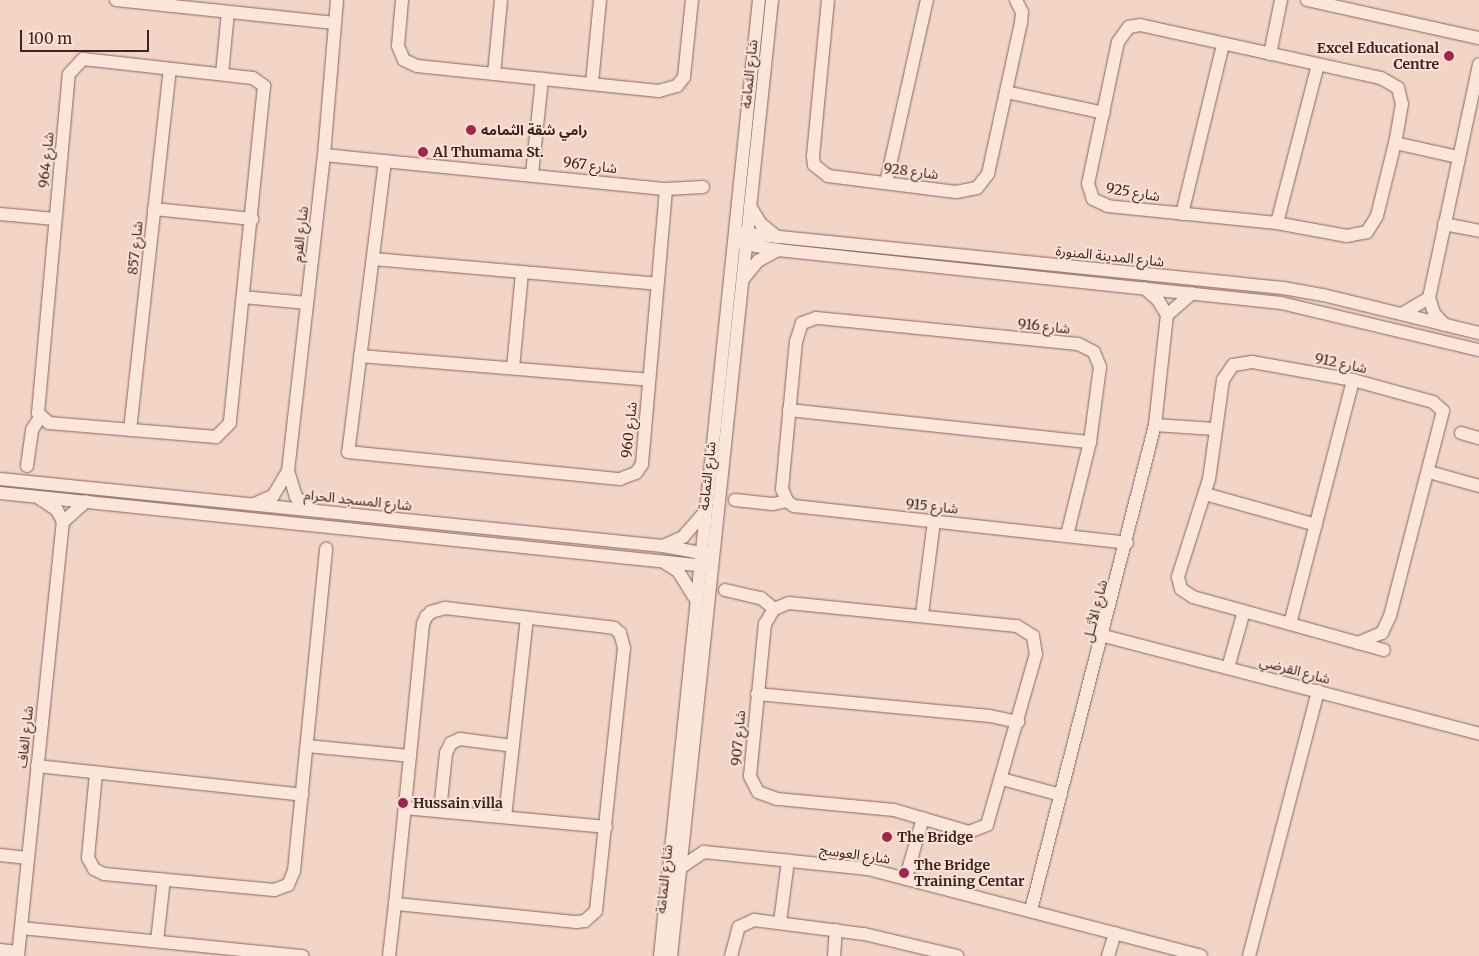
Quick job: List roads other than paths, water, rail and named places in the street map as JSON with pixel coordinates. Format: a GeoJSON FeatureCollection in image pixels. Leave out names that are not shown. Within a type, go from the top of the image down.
{"type":"FeatureCollection","features":[{"type":"Feature","properties":{"kind":"street"},"geometry":{"type":"LineString","coordinates":[[118,0],[335,23]]}},
{"type":"Feature","properties":{"kind":"street","name":"شارع القرم"},"geometry":{"type":"LineString","coordinates":[[314,511],[296,497],[288,471],[324,155],[337,0]]}},
{"type":"Feature","properties":{"kind":"street"},"geometry":{"type":"LineString","coordinates":[[402,0],[398,46],[404,60],[417,66],[659,91],[677,86],[686,68],[692,0]]}},
{"type":"Feature","properties":{"kind":"street"},"geometry":{"type":"LineString","coordinates":[[494,74],[501,0]]}},
{"type":"Feature","properties":{"kind":"street"},"geometry":{"type":"LineString","coordinates":[[592,83],[600,0]]}},
{"type":"Feature","properties":{"kind":"street","name":"شارع الثمامة"},"geometry":{"type":"LineString","coordinates":[[671,956],[698,700],[706,561],[743,279],[742,236],[747,95],[759,0]]}},
{"type":"Feature","properties":{"kind":"street","name":"شارع الثمامة"},"geometry":{"type":"LineString","coordinates":[[660,956],[696,601],[706,561],[704,512],[742,236],[750,206],[772,0]]}},
{"type":"Feature","properties":{"kind":"street","name":"شارع 928"},"geometry":{"type":"LineString","coordinates":[[828,0],[813,156],[814,165],[828,176],[956,192],[977,188],[988,174],[1021,23],[1022,12],[1016,0]]}},
{"type":"Feature","properties":{"kind":"street"},"geometry":{"type":"LineString","coordinates":[[886,183],[927,0]]}},
{"type":"Feature","properties":{"kind":"street"},"geometry":{"type":"LineString","coordinates":[[1270,54],[1282,0]]}},
{"type":"Feature","properties":{"kind":"street"},"geometry":{"type":"LineString","coordinates":[[1307,0],[1479,38]]}},
{"type":"Feature","properties":{"kind":"street"},"geometry":{"type":"LineString","coordinates":[[222,74],[228,12]]}},
{"type":"Feature","properties":{"kind":"street","name":"شارع 925"},"geometry":{"type":"LineString","coordinates":[[1150,26],[1270,54],[1381,78],[1398,88],[1402,104],[1395,143],[1376,216],[1366,232],[1347,236],[1277,223],[1108,206],[1093,199],[1088,184],[1118,42],[1130,27],[1150,26]]}},
{"type":"Feature","properties":{"kind":"street"},"geometry":{"type":"LineString","coordinates":[[1182,214],[1223,44]]}},
{"type":"Feature","properties":{"kind":"street","name":"شارع 964"},"geometry":{"type":"LineString","coordinates":[[27,466],[32,430],[38,413],[69,74],[75,65],[83,58],[253,78],[261,82],[265,91],[252,219]]}},
{"type":"Feature","properties":{"kind":"street"},"geometry":{"type":"LineString","coordinates":[[1445,325],[1434,313],[1429,298],[1479,64]]}},
{"type":"Feature","properties":{"kind":"street"},"geometry":{"type":"LineString","coordinates":[[1277,223],[1318,65]]}},
{"type":"Feature","properties":{"kind":"street","name":"شارع 857"},"geometry":{"type":"LineString","coordinates":[[130,430],[170,69]]}},
{"type":"Feature","properties":{"kind":"street"},"geometry":{"type":"LineString","coordinates":[[532,174],[542,79]]}},
{"type":"Feature","properties":{"kind":"street"},"geometry":{"type":"LineString","coordinates":[[1006,92],[1104,113]]}},
{"type":"Feature","properties":{"kind":"street"},"geometry":{"type":"LineString","coordinates":[[1395,143],[1458,157]]}},
{"type":"Feature","properties":{"kind":"street","name":"شارع 967"},"geometry":{"type":"LineString","coordinates":[[324,155],[532,174],[666,190],[703,187]]}},
{"type":"Feature","properties":{"kind":"street"},"geometry":{"type":"LineString","coordinates":[[385,161],[360,356],[649,380]]}},
{"type":"Feature","properties":{"kind":"street","name":"شارع 960"},"geometry":{"type":"LineString","coordinates":[[360,356],[348,452],[620,480],[629,478],[642,464],[666,190]]}},
{"type":"Feature","properties":{"kind":"street"},"geometry":{"type":"LineString","coordinates":[[743,279],[758,261],[778,244],[761,224],[750,206]]}},
{"type":"Feature","properties":{"kind":"street"},"geometry":{"type":"LineString","coordinates":[[38,413],[49,422],[130,430],[216,437],[227,429],[252,219],[154,209]]}},
{"type":"Feature","properties":{"kind":"street"},"geometry":{"type":"LineString","coordinates":[[0,214],[55,219]]}},
{"type":"Feature","properties":{"kind":"street"},"geometry":{"type":"LineString","coordinates":[[1444,224],[1479,231]]}},
{"type":"Feature","properties":{"kind":"street","name":"شارع المدينة المنورة"},"geometry":{"type":"LineString","coordinates":[[742,236],[778,244],[1303,306],[1479,350]]}},
{"type":"Feature","properties":{"kind":"street","name":"شارع المدينة المنورة"},"geometry":{"type":"LineString","coordinates":[[778,244],[1283,288],[1479,333]]}},
{"type":"Feature","properties":{"kind":"street"},"geometry":{"type":"LineString","coordinates":[[373,258],[657,284]]}},
{"type":"Feature","properties":{"kind":"street"},"geometry":{"type":"LineString","coordinates":[[514,368],[522,272]]}},
{"type":"Feature","properties":{"kind":"street"},"geometry":{"type":"LineString","coordinates":[[1144,288],[1158,300],[1167,315],[1192,293]]}},
{"type":"Feature","properties":{"kind":"street"},"geometry":{"type":"LineString","coordinates":[[243,298],[307,303]]}},
{"type":"Feature","properties":{"kind":"street"},"geometry":{"type":"LineString","coordinates":[[1402,314],[1429,298]]}},
{"type":"Feature","properties":{"kind":"street","name":"شارع الأثــل"},"geometry":{"type":"LineString","coordinates":[[1031,910],[1104,636],[1155,425],[1167,315]]}},
{"type":"Feature","properties":{"kind":"street","name":"شارع 916"},"geometry":{"type":"LineString","coordinates":[[789,410],[796,341],[802,323],[816,318],[1086,347],[1098,358],[1100,367],[1090,442],[1067,535]]}},
{"type":"Feature","properties":{"kind":"street","name":"شارع 912"},"geometry":{"type":"LineString","coordinates":[[1358,643],[1382,633],[1390,616],[1444,418],[1439,405],[1353,380],[1252,362],[1233,365],[1224,380],[1214,429],[1205,494],[1178,583],[1185,594],[1193,598],[1244,611],[1358,643],[1384,650]]}},
{"type":"Feature","properties":{"kind":"street"},"geometry":{"type":"LineString","coordinates":[[1290,624],[1353,380]]}},
{"type":"Feature","properties":{"kind":"street"},"geometry":{"type":"LineString","coordinates":[[787,501],[782,489],[789,410],[1090,442]]}},
{"type":"Feature","properties":{"kind":"street"},"geometry":{"type":"LineString","coordinates":[[1155,425],[1214,429]]}},
{"type":"Feature","properties":{"kind":"street"},"geometry":{"type":"LineString","coordinates":[[1462,433],[1479,438]]}},
{"type":"Feature","properties":{"kind":"street","name":"شارع القرم"},"geometry":{"type":"LineString","coordinates":[[251,505],[273,496],[288,471]]}},
{"type":"Feature","properties":{"kind":"street"},"geometry":{"type":"LineString","coordinates":[[1429,472],[1479,486]]}},
{"type":"Feature","properties":{"kind":"street","name":"شارع المسجد الحرام"},"geometry":{"type":"LineString","coordinates":[[0,479],[663,546],[706,561]]}},
{"type":"Feature","properties":{"kind":"street"},"geometry":{"type":"LineString","coordinates":[[0,493],[661,561],[706,561]]}},
{"type":"Feature","properties":{"kind":"street"},"geometry":{"type":"LineString","coordinates":[[1205,494],[1316,525]]}},
{"type":"Feature","properties":{"kind":"street"},"geometry":{"type":"LineString","coordinates":[[35,496],[47,501],[63,522],[86,501]]}},
{"type":"Feature","properties":{"kind":"street","name":"شارع 915"},"geometry":{"type":"LineString","coordinates":[[735,500],[772,504],[787,501],[802,509],[934,521],[1127,543]]}},
{"type":"Feature","properties":{"kind":"street"},"geometry":{"type":"LineString","coordinates":[[663,546],[683,537],[704,512]]}},
{"type":"Feature","properties":{"kind":"street"},"geometry":{"type":"LineString","coordinates":[[725,590],[761,598],[774,609],[789,603],[922,614],[934,521]]}},
{"type":"Feature","properties":{"kind":"street","name":"شارع الغاف"},"geometry":{"type":"LineString","coordinates":[[18,954],[63,522]]}},
{"type":"Feature","properties":{"kind":"street"},"geometry":{"type":"LineString","coordinates":[[96,773],[88,858],[94,869],[104,874],[274,890],[288,885],[294,871],[326,549]]}},
{"type":"Feature","properties":{"kind":"street"},"geometry":{"type":"LineString","coordinates":[[661,561],[678,571],[696,601]]}},
{"type":"Feature","properties":{"kind":"street"},"geometry":{"type":"LineString","coordinates":[[390,956],[404,808],[423,624],[431,612],[445,608],[606,626],[620,633],[624,648],[599,903],[591,917],[576,922],[395,904]]}},
{"type":"Feature","properties":{"kind":"street","name":"شارع 907"},"geometry":{"type":"LineString","coordinates":[[774,609],[765,624],[757,694],[750,776],[758,792],[777,799],[867,805],[923,818],[969,832],[982,829],[991,819],[1036,654],[1033,636],[1017,626],[922,614]]}},
{"type":"Feature","properties":{"kind":"street"},"geometry":{"type":"LineString","coordinates":[[1228,668],[1244,611]]}},
{"type":"Feature","properties":{"kind":"street"},"geometry":{"type":"LineString","coordinates":[[506,817],[527,618]]}},
{"type":"Feature","properties":{"kind":"street","name":"شارع القرضي"},"geometry":{"type":"LineString","coordinates":[[1104,636],[1479,734]]}},
{"type":"Feature","properties":{"kind":"street"},"geometry":{"type":"LineString","coordinates":[[1249,956],[1318,691]]}},
{"type":"Feature","properties":{"kind":"street"},"geometry":{"type":"LineString","coordinates":[[757,694],[990,716],[1018,722]]}},
{"type":"Feature","properties":{"kind":"street"},"geometry":{"type":"LineString","coordinates":[[440,811],[446,753],[451,743],[460,739],[513,746]]}},
{"type":"Feature","properties":{"kind":"street"},"geometry":{"type":"LineString","coordinates":[[307,746],[410,756]]}},
{"type":"Feature","properties":{"kind":"street"},"geometry":{"type":"LineString","coordinates":[[37,766],[302,796]]}},
{"type":"Feature","properties":{"kind":"street"},"geometry":{"type":"LineString","coordinates":[[1002,779],[1061,795]]}},
{"type":"Feature","properties":{"kind":"street"},"geometry":{"type":"LineString","coordinates":[[404,808],[606,827]]}},
{"type":"Feature","properties":{"kind":"street"},"geometry":{"type":"LineString","coordinates":[[906,878],[923,818]]}},
{"type":"Feature","properties":{"kind":"street"},"geometry":{"type":"LineString","coordinates":[[680,868],[704,852],[684,831]]}},
{"type":"Feature","properties":{"kind":"street","name":"شارع العوسج"},"geometry":{"type":"LineString","coordinates":[[704,852],[868,869],[1031,910],[1201,956]]}},
{"type":"Feature","properties":{"kind":"street"},"geometry":{"type":"LineString","coordinates":[[0,855],[28,858]]}},
{"type":"Feature","properties":{"kind":"street"},"geometry":{"type":"LineString","coordinates":[[780,922],[788,861]]}},
{"type":"Feature","properties":{"kind":"street"},"geometry":{"type":"LineString","coordinates":[[157,942],[164,879]]}},
{"type":"Feature","properties":{"kind":"street"},"geometry":{"type":"LineString","coordinates":[[731,956],[734,937],[746,922],[754,920],[836,930],[932,953],[957,956]]}},
{"type":"Feature","properties":{"kind":"street"},"geometry":{"type":"LineString","coordinates":[[21,928],[157,942],[239,953],[303,956]]}},
{"type":"Feature","properties":{"kind":"street"},"geometry":{"type":"LineString","coordinates":[[834,956],[836,930]]}},
{"type":"Feature","properties":{"kind":"street"},"geometry":{"type":"LineString","coordinates":[[1108,956],[1115,933]]}},
{"type":"Feature","properties":{"kind":"street"},"geometry":{"type":"LineString","coordinates":[[0,950],[18,954]]}},
{"type":"Feature","properties":{"kind":"place","name":"Excel Educational Centre"},"geometry":{"type":"Point","coordinates":[1449,56]}},
{"type":"Feature","properties":{"kind":"place","name":"رامي شقة الثمامه"},"geometry":{"type":"Point","coordinates":[471,130]}},
{"type":"Feature","properties":{"kind":"place","name":"Al Thumama St."},"geometry":{"type":"Point","coordinates":[423,152]}},
{"type":"Feature","properties":{"kind":"place","name":"Hussain villa"},"geometry":{"type":"Point","coordinates":[403,803]}},
{"type":"Feature","properties":{"kind":"place","name":"The Bridge"},"geometry":{"type":"Point","coordinates":[887,837]}},
{"type":"Feature","properties":{"kind":"place","name":"The Bridge Training Centar"},"geometry":{"type":"Point","coordinates":[904,873]}}]}
